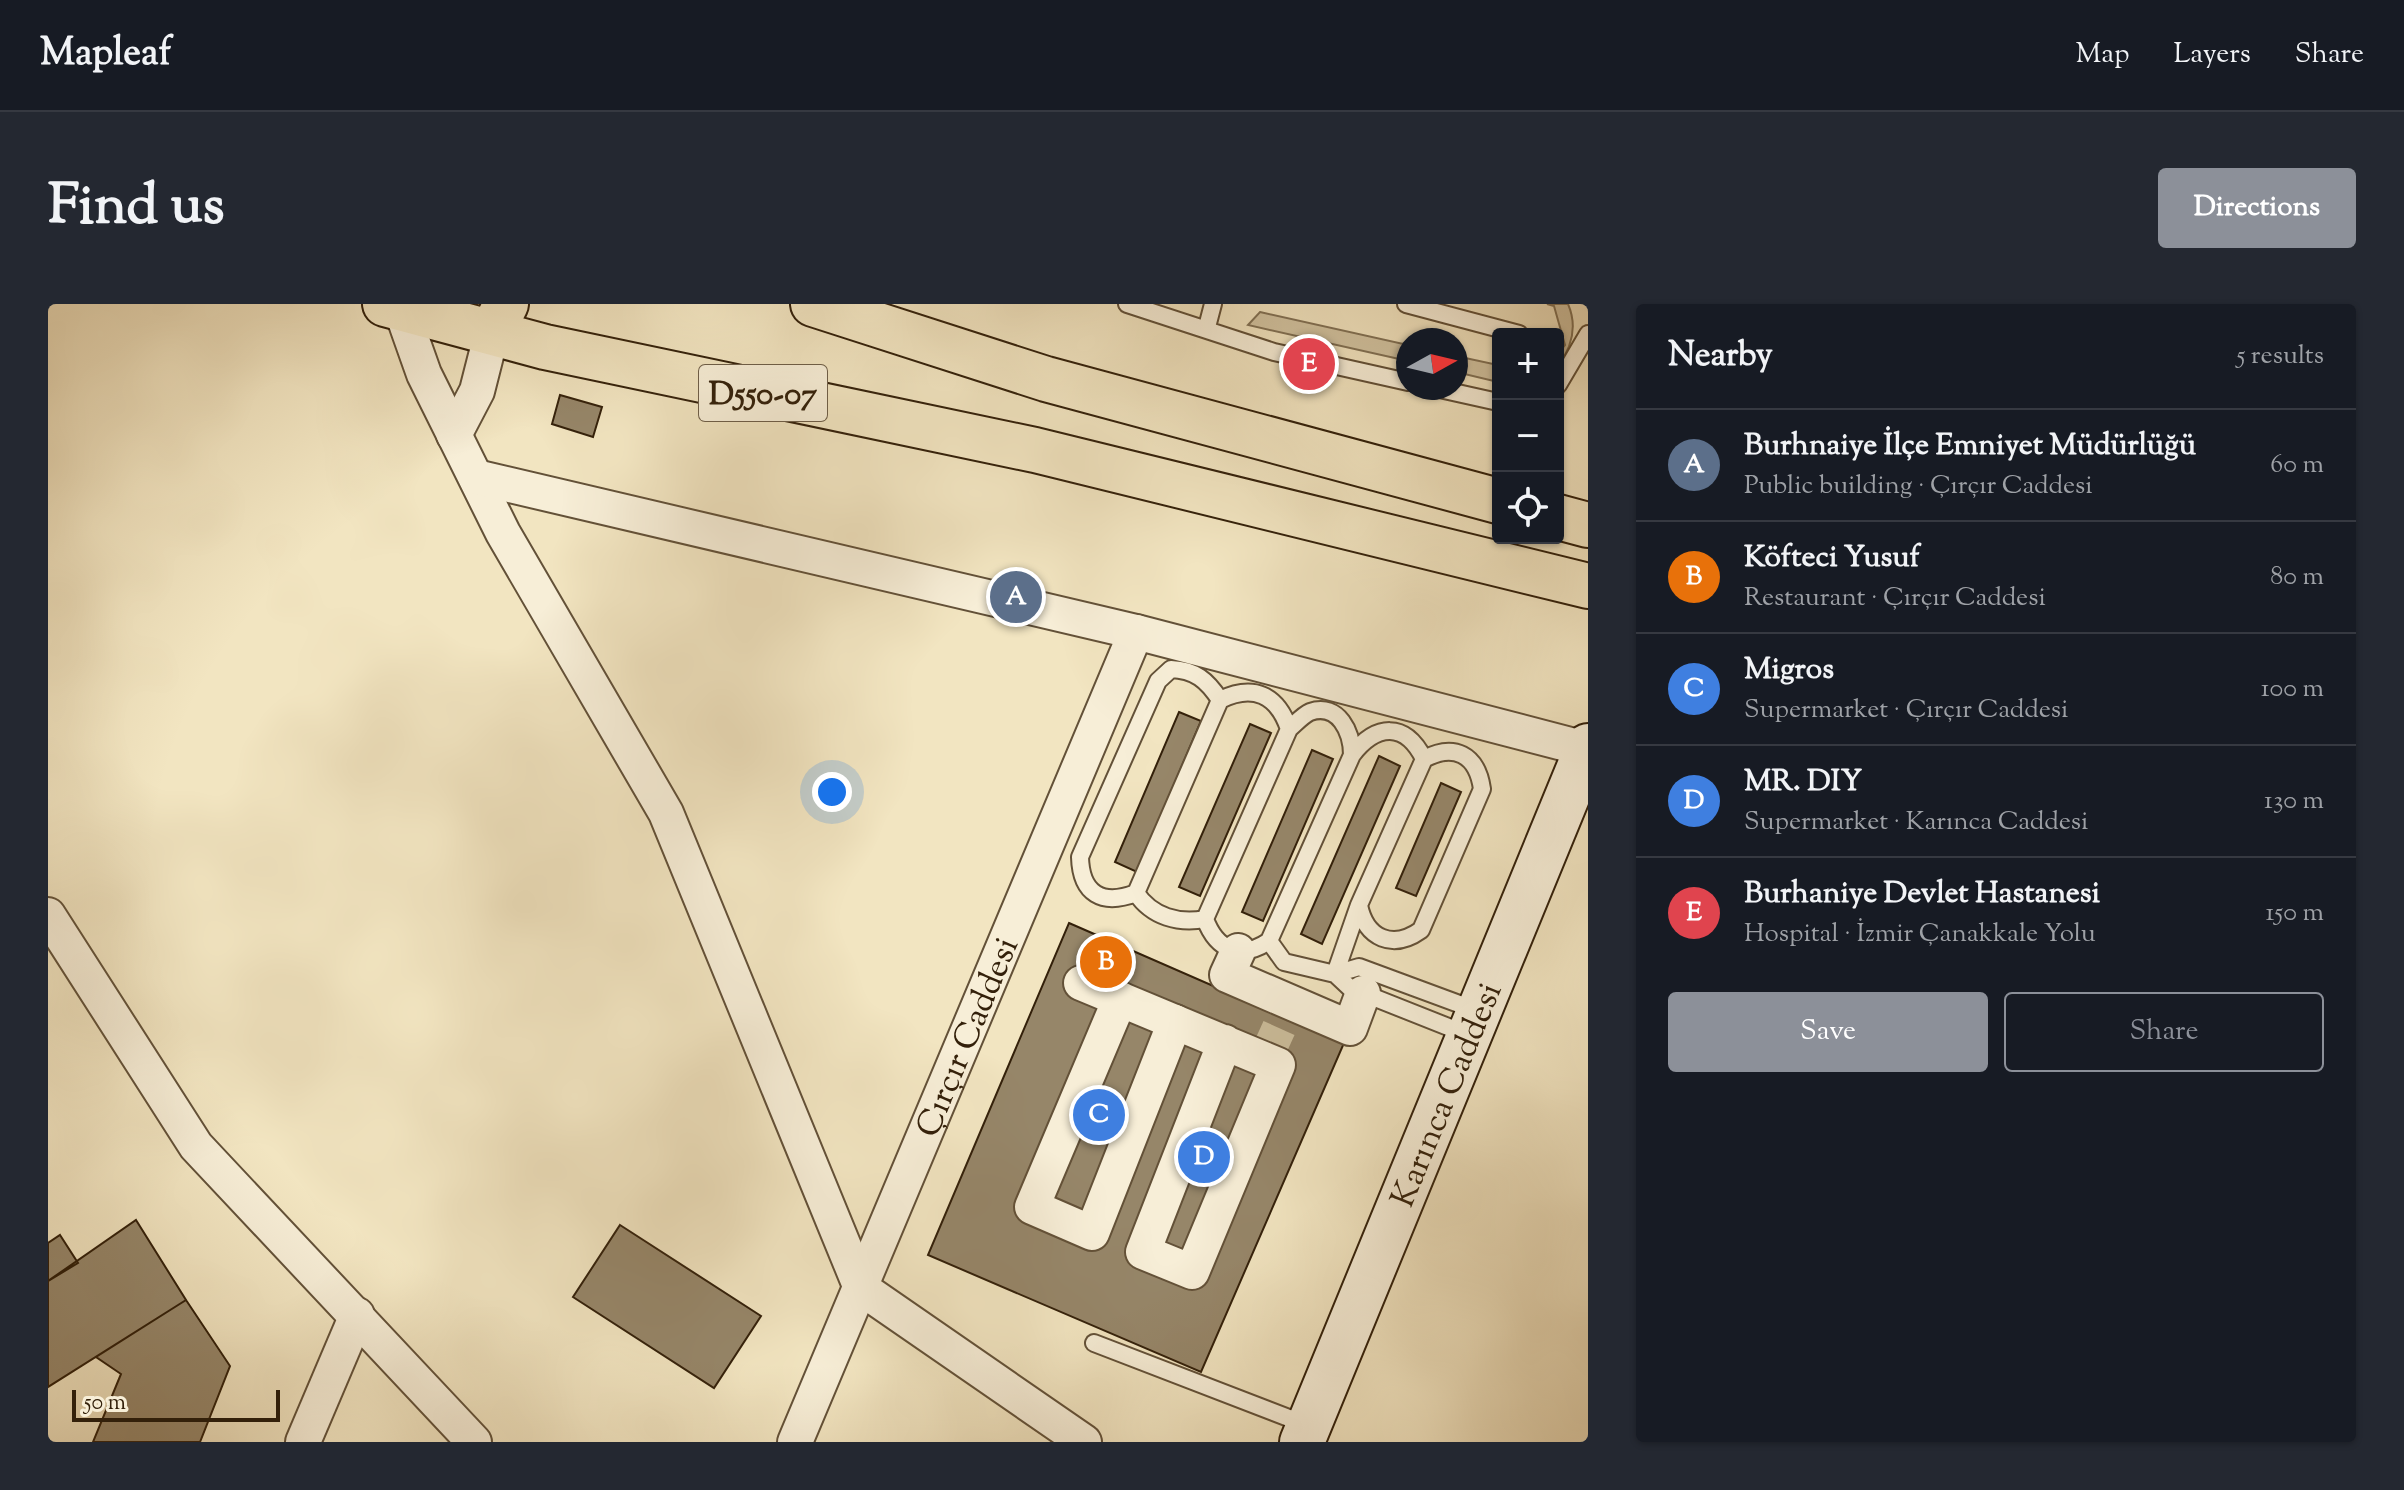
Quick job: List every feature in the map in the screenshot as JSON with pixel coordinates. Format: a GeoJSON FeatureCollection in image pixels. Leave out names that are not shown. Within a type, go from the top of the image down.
{"type":"FeatureCollection","features":[{"type":"Feature","properties":{"kind":"highway"},"geometry":{"type":"LineString","coordinates":[[813,304],[1046,379],[1492,499]]}},
{"type":"Feature","properties":{"kind":"highway","name":"D550-07"},"geometry":{"type":"LineString","coordinates":[[395,306],[499,318],[545,347],[1153,479],[1588,586]]}},
{"type":"Feature","properties":{"kind":"street"},"geometry":{"type":"LineString","coordinates":[[395,306],[424,374],[503,533],[666,813],[861,1288],[1084,1442]]}},
{"type":"Feature","properties":{"kind":"street"},"geometry":{"type":"LineString","coordinates":[[454,435],[477,391],[499,318]]}},
{"type":"Feature","properties":{"kind":"street"},"geometry":{"type":"LineString","coordinates":[[476,477],[1136,632],[1587,748]]}},
{"type":"Feature","properties":{"kind":"street","name":"Çırçır Caddesi"},"geometry":{"type":"LineString","coordinates":[[795,1442],[1136,632]]}},
{"type":"Feature","properties":{"kind":"street","name":"Karınca Caddesi"},"geometry":{"type":"LineString","coordinates":[[1305,1434],[1587,748]]}},
{"type":"Feature","properties":{"kind":"street"},"geometry":{"type":"LineString","coordinates":[[48,915],[196,1146],[474,1442]]}},
{"type":"Feature","properties":{"kind":"street"},"geometry":{"type":"LineString","coordinates":[[1254,946],[1227,975],[1350,1028],[1363,993]]}},
{"type":"Feature","properties":{"kind":"street"},"geometry":{"type":"LineString","coordinates":[[1081,983],[1225,1042],[1278,1065],[1192,1272],[1032,1207],[1120,999]]}},
{"type":"Feature","properties":{"kind":"street"},"geometry":{"type":"LineString","coordinates":[[1092,1233],[1175,1022]]}},
{"type":"Feature","properties":{"kind":"street"},"geometry":{"type":"LineString","coordinates":[[1143,1252],[1225,1042]]}},
{"type":"Feature","properties":{"kind":"street"},"geometry":{"type":"LineString","coordinates":[[303,1442],[357,1315]]}},
{"type":"Feature","properties":{"kind":"lane"},"geometry":{"type":"LineString","coordinates":[[1127,304],[1170,310],[1274,352],[1396,379]]}},
{"type":"Feature","properties":{"kind":"lane"},"geometry":{"type":"LineString","coordinates":[[1207,327],[1213,304]]}},
{"type":"Feature","properties":{"kind":"lane"},"geometry":{"type":"LineString","coordinates":[[1406,304],[1496,328]]}},
{"type":"Feature","properties":{"kind":"lane"},"geometry":{"type":"LineString","coordinates":[[1564,375],[1588,334]]}},
{"type":"Feature","properties":{"kind":"lane"},"geometry":{"type":"LineString","coordinates":[[1468,395],[1492,401]]}},
{"type":"Feature","properties":{"kind":"lane"},"geometry":{"type":"LineString","coordinates":[[1220,700],[1211,686],[1187,670],[1171,669],[1158,681],[1080,857],[1081,877],[1092,891],[1107,899],[1120,899],[1136,893],[1220,700],[1239,691],[1260,695],[1274,702],[1289,729]]}},
{"type":"Feature","properties":{"kind":"lane"},"geometry":{"type":"LineString","coordinates":[[1352,755],[1352,735],[1344,721],[1325,712],[1309,712],[1289,729],[1205,919],[1211,935],[1254,946],[1284,962],[1335,974],[1359,967],[1474,1023]]}},
{"type":"Feature","properties":{"kind":"lane"},"geometry":{"type":"LineString","coordinates":[[1254,946],[1352,755],[1364,739],[1381,731],[1399,732],[1415,741],[1424,759]]}},
{"type":"Feature","properties":{"kind":"lane"},"geometry":{"type":"LineString","coordinates":[[1335,974],[1359,905],[1424,759],[1441,750],[1465,755],[1480,771],[1482,789],[1421,930],[1409,939],[1392,942],[1375,936],[1363,922],[1359,905]]}},
{"type":"Feature","properties":{"kind":"lane"},"geometry":{"type":"LineString","coordinates":[[1136,893],[1145,906],[1164,916],[1187,922],[1205,919]]}},
{"type":"Feature","properties":{"kind":"lane"},"geometry":{"type":"LineString","coordinates":[[1335,974],[1350,988],[1363,993],[1474,1023]]}},
{"type":"Feature","properties":{"kind":"lane"},"geometry":{"type":"LineString","coordinates":[[1094,1343],[1305,1434]]}},
{"type":"Feature","properties":{"kind":"shaded area"},"geometry":{"type":"Polygon","coordinates":[[[1547,304],[1568,304],[1573,321],[1570,344],[1564,357],[1564,328],[1560,328],[1554,306],[1547,304]]]}},
{"type":"Feature","properties":{"kind":"shaded area"},"geometry":{"type":"Polygon","coordinates":[[[1260,312],[1396,342],[1396,358],[1248,325],[1260,312]]]}},
{"type":"Feature","properties":{"kind":"shaded area"},"geometry":{"type":"Polygon","coordinates":[[[1468,359],[1492,364],[1492,381],[1468,375],[1468,359]]]}},
{"type":"Feature","properties":{"kind":"building"},"geometry":{"type":"Polygon","coordinates":[[[560,395],[602,407],[593,437],[552,424],[560,395]]]}},
{"type":"Feature","properties":{"kind":"building"},"geometry":{"type":"Polygon","coordinates":[[[1179,712],[1201,721],[1137,872],[1115,862],[1179,712]]]}},
{"type":"Feature","properties":{"kind":"building"},"geometry":{"type":"Polygon","coordinates":[[[1250,724],[1271,733],[1200,896],[1179,887],[1250,724]]]}},
{"type":"Feature","properties":{"kind":"building"},"geometry":{"type":"Polygon","coordinates":[[[1312,750],[1333,759],[1263,921],[1242,912],[1312,750]]]}},
{"type":"Feature","properties":{"kind":"building"},"geometry":{"type":"Polygon","coordinates":[[[1379,756],[1400,766],[1322,944],[1301,934],[1379,756]]]}},
{"type":"Feature","properties":{"kind":"building"},"geometry":{"type":"Polygon","coordinates":[[[1441,783],[1461,792],[1416,896],[1396,888],[1441,783]]]}},
{"type":"Feature","properties":{"kind":"building"},"geometry":{"type":"Polygon","coordinates":[[[1069,923],[1344,1043],[1201,1372],[928,1255],[1069,923]]]}},
{"type":"Feature","properties":{"kind":"building"},"geometry":{"type":"Polygon","coordinates":[[[136,1220],[186,1300],[48,1387],[48,1281],[136,1220]]]}},
{"type":"Feature","properties":{"kind":"building"},"geometry":{"type":"Polygon","coordinates":[[[620,1225],[761,1316],[714,1388],[573,1297],[620,1225]]]}},
{"type":"Feature","properties":{"kind":"building"},"geometry":{"type":"Polygon","coordinates":[[[60,1235],[78,1263],[48,1281],[48,1243],[60,1235]]]}},
{"type":"Feature","properties":{"kind":"building"},"geometry":{"type":"Polygon","coordinates":[[[186,1300],[230,1366],[200,1442],[93,1442],[121,1374],[96,1357],[186,1300]]]}},
{"type":"Feature","properties":{"kind":"tunnel"},"geometry":{"type":"LineString","coordinates":[[1265,1059],[1284,1017]]}},
{"type":"Feature","properties":{"kind":"place","name":"Burhaniye Devlet Hastanesi"},"geometry":{"type":"Point","coordinates":[1309,364]}},
{"type":"Feature","properties":{"kind":"place","name":"Burhnaiye İlçe Emniyet Müdürlüğü"},"geometry":{"type":"Point","coordinates":[1016,597]}},
{"type":"Feature","properties":{"kind":"place","name":"Köfteci Yusuf"},"geometry":{"type":"Point","coordinates":[1106,962]}},
{"type":"Feature","properties":{"kind":"place","name":"Migros"},"geometry":{"type":"Point","coordinates":[1099,1115]}},
{"type":"Feature","properties":{"kind":"place","name":"MR. DIY"},"geometry":{"type":"Point","coordinates":[1204,1157]}}]}
